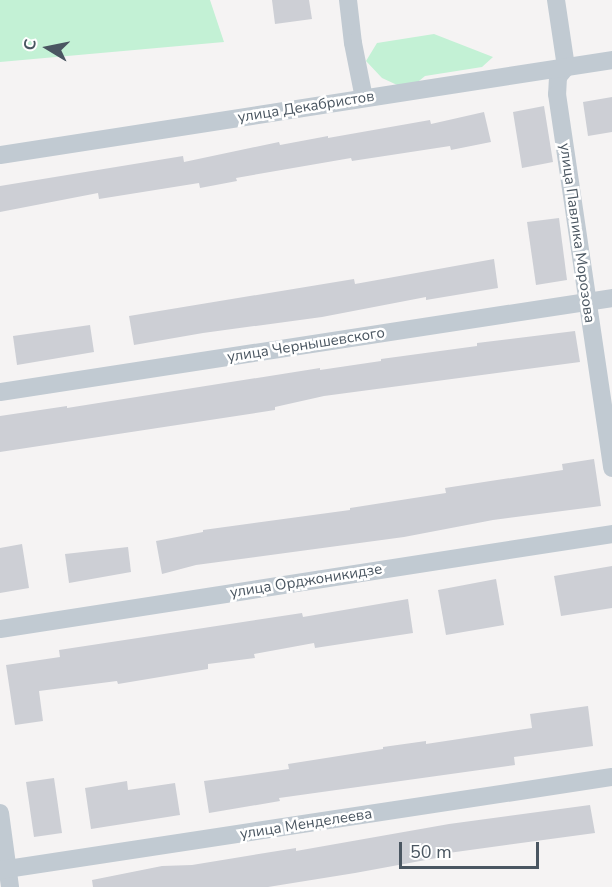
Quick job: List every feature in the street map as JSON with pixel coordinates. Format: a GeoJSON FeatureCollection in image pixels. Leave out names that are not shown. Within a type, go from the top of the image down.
{"type":"FeatureCollection","features":[{"type":"Feature","properties":{"kind":"street"},"geometry":{"type":"LineString","coordinates":[[348,0],[353,43],[364,98]]}},
{"type":"Feature","properties":{"kind":"street","name":"улица Павлика Морозова"},"geometry":{"type":"LineString","coordinates":[[556,0],[566,67],[558,77],[557,94],[612,468]]}},
{"type":"Feature","properties":{"kind":"street","name":"улица Декабристов"},"geometry":{"type":"LineString","coordinates":[[0,155],[612,60]]}},
{"type":"Feature","properties":{"kind":"street","name":"улица Чернышевского"},"geometry":{"type":"LineString","coordinates":[[0,392],[612,298]]}},
{"type":"Feature","properties":{"kind":"street","name":"улица Орджоникидзе"},"geometry":{"type":"LineString","coordinates":[[0,629],[612,534]]}},
{"type":"Feature","properties":{"kind":"street","name":"улица Менделеева"},"geometry":{"type":"LineString","coordinates":[[6,875],[612,777]]}},
{"type":"Feature","properties":{"kind":"street"},"geometry":{"type":"LineString","coordinates":[[0,813],[6,875]]}},
{"type":"Feature","properties":{"kind":"green space"},"geometry":{"type":"Polygon","coordinates":[[[0,0],[210,0],[224,42],[0,62],[0,0]]]}},
{"type":"Feature","properties":{"kind":"green space"},"geometry":{"type":"Polygon","coordinates":[[[434,34],[493,57],[482,67],[425,76],[408,90],[382,78],[366,61],[377,43],[434,34]]]}},
{"type":"Feature","properties":{"kind":"building"},"geometry":{"type":"Polygon","coordinates":[[[272,0],[309,0],[312,19],[275,24],[272,0]]]}},
{"type":"Feature","properties":{"kind":"building"},"geometry":{"type":"Polygon","coordinates":[[[612,97],[612,132],[588,136],[583,102],[612,97]]]}},
{"type":"Feature","properties":{"kind":"building"},"geometry":{"type":"Polygon","coordinates":[[[544,106],[553,162],[522,168],[513,112],[544,106]]]}},
{"type":"Feature","properties":{"kind":"building"},"geometry":{"type":"Polygon","coordinates":[[[484,112],[491,142],[451,150],[450,146],[352,161],[351,158],[236,178],[237,181],[200,188],[199,183],[99,199],[98,193],[0,212],[0,186],[183,156],[184,162],[279,142],[280,145],[430,120],[431,124],[484,112]]]}},
{"type":"Feature","properties":{"kind":"building"},"geometry":{"type":"Polygon","coordinates":[[[559,218],[567,280],[536,285],[527,222],[559,218]]]}},
{"type":"Feature","properties":{"kind":"building"},"geometry":{"type":"Polygon","coordinates":[[[494,259],[498,288],[426,300],[426,297],[322,317],[134,345],[129,316],[354,279],[355,284],[494,259]]]}},
{"type":"Feature","properties":{"kind":"building"},"geometry":{"type":"Polygon","coordinates":[[[90,325],[94,352],[17,365],[13,336],[90,325]]]}},
{"type":"Feature","properties":{"kind":"building"},"geometry":{"type":"Polygon","coordinates":[[[575,331],[580,362],[324,396],[275,407],[275,410],[0,452],[0,416],[381,361],[381,359],[477,346],[477,343],[575,331]]]}},
{"type":"Feature","properties":{"kind":"building"},"geometry":{"type":"Polygon","coordinates":[[[594,459],[601,506],[493,520],[404,537],[196,565],[162,574],[156,541],[203,532],[203,530],[350,510],[350,508],[446,493],[445,488],[563,470],[562,464],[594,459]]]}},
{"type":"Feature","properties":{"kind":"building"},"geometry":{"type":"Polygon","coordinates":[[[22,544],[29,588],[0,593],[0,548],[22,544]]]}},
{"type":"Feature","properties":{"kind":"building"},"geometry":{"type":"Polygon","coordinates":[[[128,547],[131,572],[69,583],[65,554],[128,547]]]}},
{"type":"Feature","properties":{"kind":"building"},"geometry":{"type":"Polygon","coordinates":[[[612,566],[612,608],[561,616],[554,576],[612,566]]]}},
{"type":"Feature","properties":{"kind":"building"},"geometry":{"type":"Polygon","coordinates":[[[496,579],[504,625],[446,635],[438,590],[496,579]]]}},
{"type":"Feature","properties":{"kind":"building"},"geometry":{"type":"Polygon","coordinates":[[[408,599],[413,633],[315,648],[314,643],[254,654],[255,658],[208,664],[208,669],[118,684],[117,681],[39,691],[43,721],[15,725],[6,665],[60,657],[59,650],[302,613],[303,617],[408,599]]]}},
{"type":"Feature","properties":{"kind":"building"},"geometry":{"type":"Polygon","coordinates":[[[588,706],[593,746],[514,757],[515,765],[279,798],[280,801],[209,813],[204,781],[289,769],[288,764],[383,749],[383,747],[426,741],[426,744],[532,728],[530,714],[588,706]]]}},
{"type":"Feature","properties":{"kind":"building"},"geometry":{"type":"Polygon","coordinates":[[[54,778],[62,833],[34,837],[26,782],[54,778]]]}},
{"type":"Feature","properties":{"kind":"building"},"geometry":{"type":"Polygon","coordinates":[[[127,781],[128,790],[175,783],[180,815],[91,829],[85,788],[127,781]]]}},
{"type":"Feature","properties":{"kind":"building"},"geometry":{"type":"Polygon","coordinates":[[[590,805],[595,833],[441,854],[442,857],[355,873],[268,887],[93,887],[92,880],[162,866],[192,865],[296,848],[296,851],[449,824],[590,805]]]}}]}
